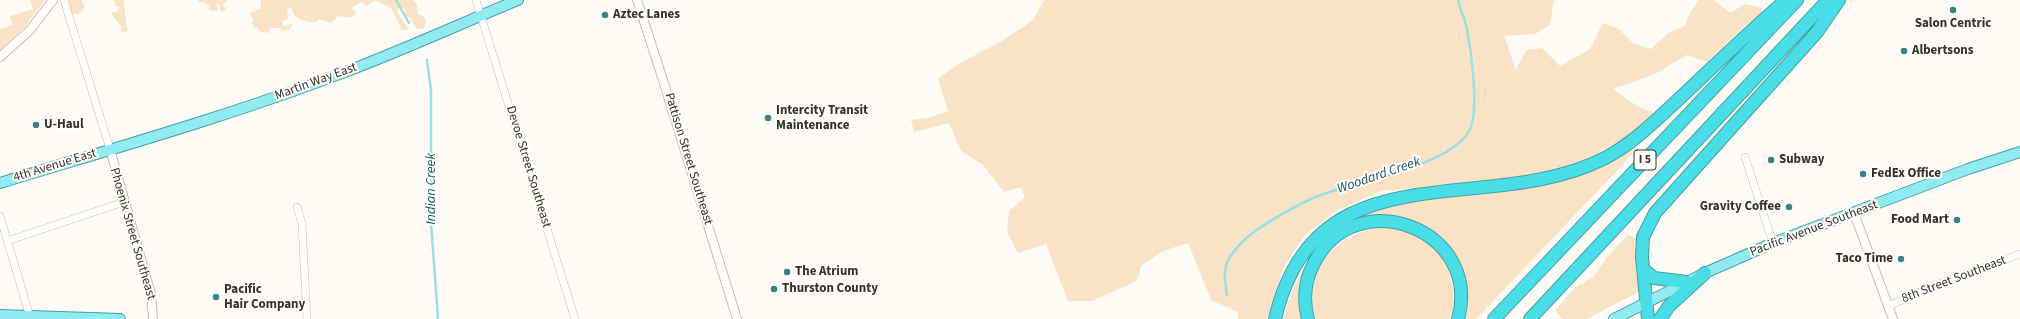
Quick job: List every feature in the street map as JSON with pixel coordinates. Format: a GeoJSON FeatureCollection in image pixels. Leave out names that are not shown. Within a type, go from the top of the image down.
{"type":"FeatureCollection","features":[{"type":"Feature","properties":{"kind":"highway"},"geometry":{"type":"LineString","coordinates":[[1275,319],[1284,288],[1300,259],[1320,235],[1346,216],[1359,209],[1390,198],[1524,183],[1551,178],[1582,168],[1605,158],[1636,138],[1786,0]]}},
{"type":"Feature","properties":{"kind":"highway","name":"I 5"},"geometry":{"type":"LineString","coordinates":[[1494,319],[1797,0]]}},
{"type":"Feature","properties":{"kind":"highway","name":"I 5"},"geometry":{"type":"LineString","coordinates":[[1534,315],[1828,0]]}},
{"type":"Feature","properties":{"kind":"highway"},"geometry":{"type":"LineString","coordinates":[[1648,319],[1643,237],[1655,213],[1817,32],[1839,0]]}},
{"type":"Feature","properties":{"kind":"highway"},"geometry":{"type":"LineString","coordinates":[[1308,319],[1306,307],[1306,288],[1311,268],[1321,252],[1343,231],[1363,223],[1383,220],[1400,222],[1417,228],[1431,237],[1444,249],[1453,265],[1459,283],[1461,298],[1458,319]]}},
{"type":"Feature","properties":{"kind":"highway"},"geometry":{"type":"LineString","coordinates":[[1644,270],[1654,278],[1687,282]]}},
{"type":"Feature","properties":{"kind":"highway"},"geometry":{"type":"LineString","coordinates":[[1660,319],[1669,306],[1705,273]]}},
{"type":"Feature","properties":{"kind":"main road","name":"Martin Way East"},"geometry":{"type":"LineString","coordinates":[[110,150],[216,118],[345,72],[518,0]]}},
{"type":"Feature","properties":{"kind":"main road","name":"4th Avenue East"},"geometry":{"type":"LineString","coordinates":[[0,183],[110,150]]}},
{"type":"Feature","properties":{"kind":"main road","name":"Pacific Avenue Southeast"},"geometry":{"type":"LineString","coordinates":[[1614,319],[1705,273],[1773,243],[1968,169],[2020,152]]}},
{"type":"Feature","properties":{"kind":"main road"},"geometry":{"type":"LineString","coordinates":[[0,315],[120,319]]}},
{"type":"Feature","properties":{"kind":"street"},"geometry":{"type":"LineString","coordinates":[[0,58],[30,30],[53,0]]}},
{"type":"Feature","properties":{"kind":"street"},"geometry":{"type":"LineString","coordinates":[[64,0],[110,150]]}},
{"type":"Feature","properties":{"kind":"street","name":"Devoe Street Southeast"},"geometry":{"type":"LineString","coordinates":[[476,0],[575,319]]}},
{"type":"Feature","properties":{"kind":"street","name":"Pattison Street Southeast"},"geometry":{"type":"LineString","coordinates":[[636,0],[663,80],[737,319]]}},
{"type":"Feature","properties":{"kind":"street","name":"Phoenix Street Southeast"},"geometry":{"type":"LineString","coordinates":[[110,150],[151,294],[153,319]]}},
{"type":"Feature","properties":{"kind":"street"},"geometry":{"type":"LineString","coordinates":[[1745,157],[1773,243]]}},
{"type":"Feature","properties":{"kind":"street"},"geometry":{"type":"LineString","coordinates":[[7,240],[124,202]]}},
{"type":"Feature","properties":{"kind":"street"},"geometry":{"type":"LineString","coordinates":[[297,207],[302,224],[307,319]]}},
{"type":"Feature","properties":{"kind":"street"},"geometry":{"type":"LineString","coordinates":[[1854,213],[1893,319]]}},
{"type":"Feature","properties":{"kind":"street"},"geometry":{"type":"LineString","coordinates":[[0,216],[30,317]]}},
{"type":"Feature","properties":{"kind":"street","name":"8th Street Southeast"},"geometry":{"type":"LineString","coordinates":[[1889,306],[1930,287],[2020,254]]}},
{"type":"Feature","properties":{"kind":"shaded area"},"geometry":{"type":"Polygon","coordinates":[[[30,0],[45,0],[23,29],[0,50],[0,29],[12,25],[10,16],[33,9],[30,0]]]}},
{"type":"Feature","properties":{"kind":"shaded area"},"geometry":{"type":"Polygon","coordinates":[[[67,0],[81,0],[84,10],[78,14],[71,14],[67,0]]]}},
{"type":"Feature","properties":{"kind":"shaded area"},"geometry":{"type":"Polygon","coordinates":[[[113,0],[124,0],[128,30],[123,33],[121,31],[122,27],[111,14],[112,12],[117,12],[120,7],[116,6],[113,0]]]}},
{"type":"Feature","properties":{"kind":"shaded area"},"geometry":{"type":"Polygon","coordinates":[[[198,0],[226,0],[227,1],[223,5],[226,9],[222,12],[220,11],[220,5],[217,3],[216,5],[219,10],[212,11],[208,9],[210,5],[205,4],[204,1],[200,3],[198,0]]]}},
{"type":"Feature","properties":{"kind":"shaded area"},"geometry":{"type":"Polygon","coordinates":[[[261,0],[375,0],[367,6],[362,2],[354,6],[353,9],[356,14],[350,18],[341,16],[336,17],[336,19],[331,23],[319,19],[315,23],[297,18],[291,7],[287,9],[288,19],[283,21],[282,24],[284,26],[293,23],[291,28],[282,31],[280,28],[271,28],[268,33],[258,31],[258,27],[254,28],[252,23],[254,20],[250,13],[261,9],[261,0]]]}},
{"type":"Feature","properties":{"kind":"shaded area"},"geometry":{"type":"Polygon","coordinates":[[[375,0],[413,0],[417,4],[418,14],[423,16],[426,21],[424,29],[417,29],[410,18],[405,15],[406,10],[401,7],[397,9],[398,13],[409,30],[402,30],[391,8],[375,0]]]}},
{"type":"Feature","properties":{"kind":"shaded area"},"geometry":{"type":"Polygon","coordinates":[[[1044,0],[1554,0],[1550,25],[1535,34],[1504,36],[1516,70],[1526,50],[1542,48],[1560,66],[1590,49],[1603,23],[1619,29],[1633,43],[1651,49],[1668,33],[1685,26],[1689,14],[1699,0],[1714,0],[1730,13],[1745,4],[1762,8],[1760,17],[1749,22],[1707,62],[1687,55],[1655,74],[1613,89],[1640,108],[1653,112],[1635,133],[1588,158],[1549,172],[1495,180],[1382,191],[1338,210],[1307,233],[1284,266],[1267,319],[1238,319],[1238,312],[1211,300],[1188,243],[1163,251],[1141,266],[1137,281],[1092,301],[1068,301],[1046,244],[1018,253],[1007,232],[1009,211],[1025,197],[1021,187],[1004,192],[983,165],[961,151],[949,123],[914,132],[911,120],[928,118],[948,111],[938,79],[958,64],[1002,41],[1033,20],[1044,0]]]}},
{"type":"Feature","properties":{"kind":"shaded area"},"geometry":{"type":"Polygon","coordinates":[[[1634,147],[1635,149],[1626,161],[1476,319],[1462,319],[1465,303],[1436,235],[1425,227],[1405,219],[1384,216],[1360,218],[1363,213],[1382,205],[1550,183],[1588,170],[1634,147]]]}},
{"type":"Feature","properties":{"kind":"shaded area"},"geometry":{"type":"Polygon","coordinates":[[[1380,227],[1394,228],[1416,234],[1436,249],[1443,259],[1452,282],[1453,307],[1450,319],[1316,319],[1313,301],[1313,285],[1325,258],[1335,247],[1348,238],[1380,227]]]}},
{"type":"Feature","properties":{"kind":"shaded area"},"geometry":{"type":"Polygon","coordinates":[[[1628,235],[1636,239],[1636,273],[1640,291],[1587,319],[1562,319],[1555,310],[1575,288],[1594,276],[1606,258],[1628,235]]]}},
{"type":"Feature","properties":{"kind":"shaded area"},"geometry":{"type":"Polygon","coordinates":[[[1309,258],[1300,306],[1302,319],[1282,319],[1294,287],[1309,258]]]}},
{"type":"Feature","properties":{"kind":"waterway","name":"Indian Creek"},"geometry":{"type":"LineString","coordinates":[[396,0],[409,23]]}},
{"type":"Feature","properties":{"kind":"waterway","name":"Woodard Creek"},"geometry":{"type":"LineString","coordinates":[[1227,295],[1225,283],[1226,265],[1232,254],[1241,243],[1255,231],[1283,213],[1313,198],[1421,164],[1458,144],[1469,131],[1474,110],[1474,81],[1467,29],[1458,0]]}},
{"type":"Feature","properties":{"kind":"waterway","name":"Indian Creek"},"geometry":{"type":"LineString","coordinates":[[427,60],[431,91],[431,222],[438,319]]}},
{"type":"Feature","properties":{"kind":"place","name":"Salon Centric"},"geometry":{"type":"Point","coordinates":[1953,10]}},
{"type":"Feature","properties":{"kind":"place","name":"Aztec Lanes"},"geometry":{"type":"Point","coordinates":[605,15]}},
{"type":"Feature","properties":{"kind":"place","name":"Albertsons"},"geometry":{"type":"Point","coordinates":[1904,51]}},
{"type":"Feature","properties":{"kind":"place","name":"Intercity Transit Maintenance"},"geometry":{"type":"Point","coordinates":[768,118]}},
{"type":"Feature","properties":{"kind":"place","name":"U-Haul"},"geometry":{"type":"Point","coordinates":[36,125]}},
{"type":"Feature","properties":{"kind":"place","name":"Subway"},"geometry":{"type":"Point","coordinates":[1771,160]}},
{"type":"Feature","properties":{"kind":"place","name":"FedEx Office"},"geometry":{"type":"Point","coordinates":[1863,174]}},
{"type":"Feature","properties":{"kind":"place","name":"Gravity Coffee"},"geometry":{"type":"Point","coordinates":[1789,207]}},
{"type":"Feature","properties":{"kind":"place","name":"Food Mart"},"geometry":{"type":"Point","coordinates":[1957,220]}},
{"type":"Feature","properties":{"kind":"place","name":"Taco Time"},"geometry":{"type":"Point","coordinates":[1901,259]}},
{"type":"Feature","properties":{"kind":"place","name":"The Atrium"},"geometry":{"type":"Point","coordinates":[787,272]}},
{"type":"Feature","properties":{"kind":"place","name":"Thurston County"},"geometry":{"type":"Point","coordinates":[774,289]}},
{"type":"Feature","properties":{"kind":"place","name":"Pacific Hair Company"},"geometry":{"type":"Point","coordinates":[216,297]}}]}
